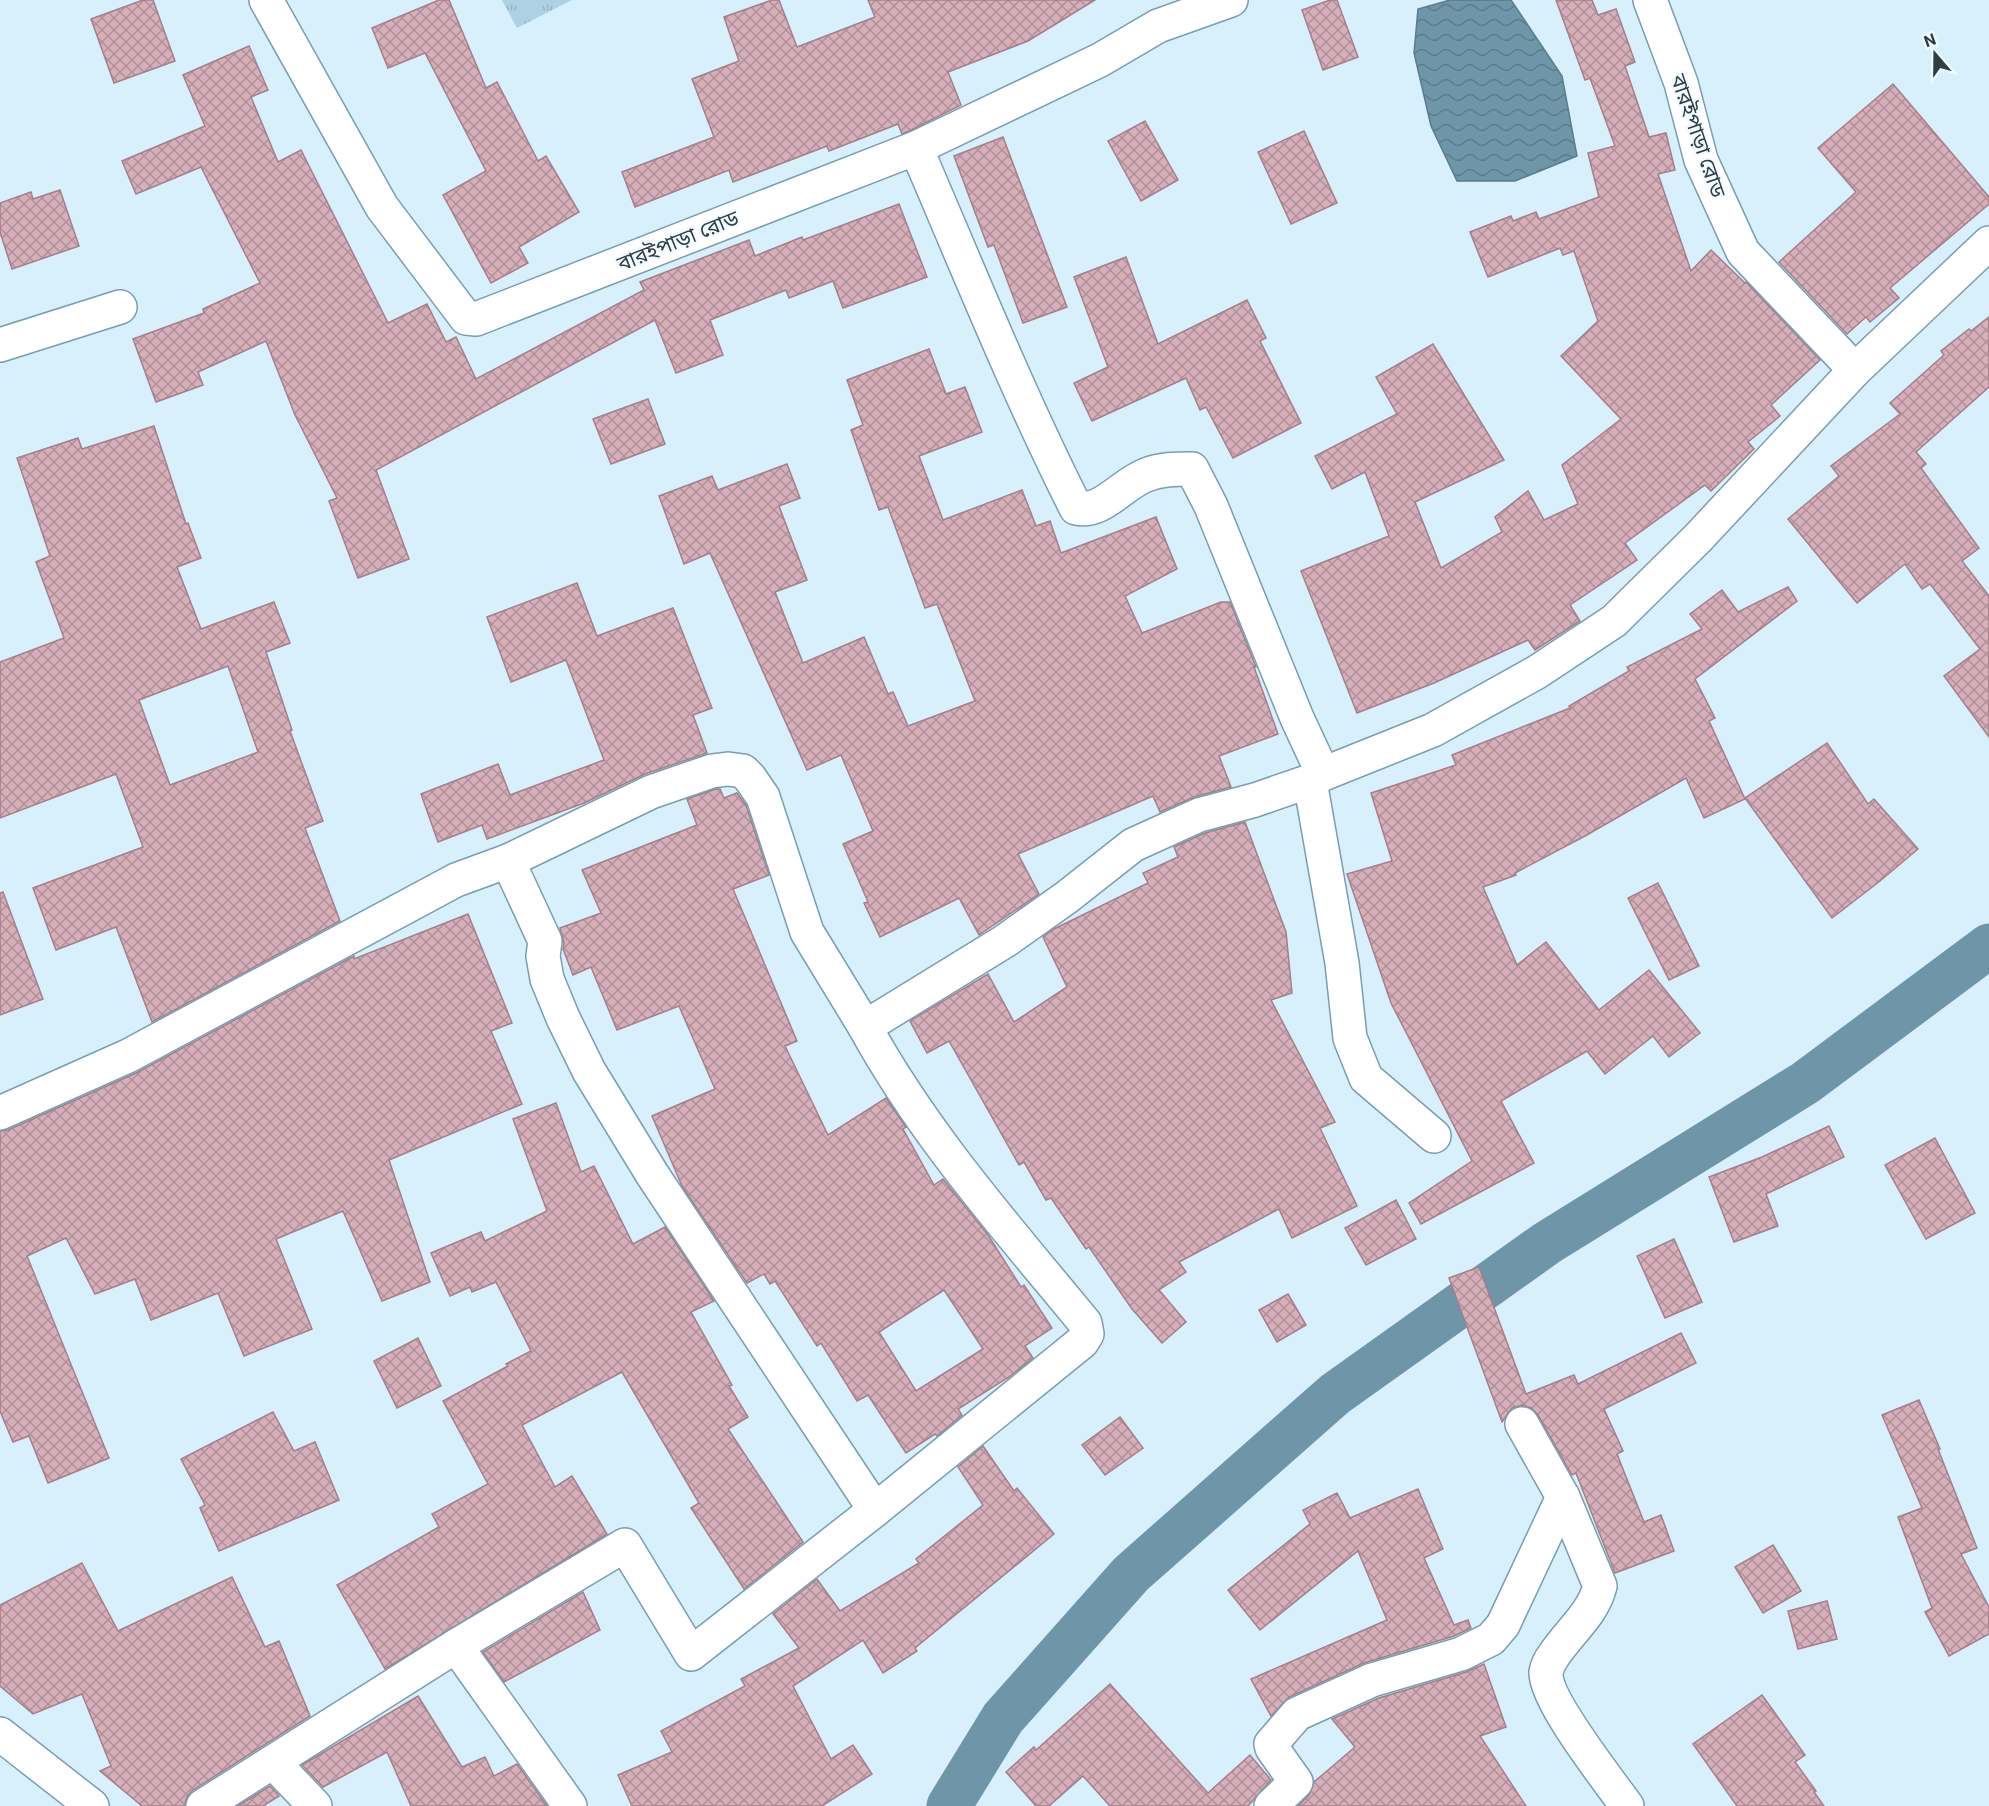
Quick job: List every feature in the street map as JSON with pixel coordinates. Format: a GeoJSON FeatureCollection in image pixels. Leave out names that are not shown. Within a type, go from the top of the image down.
{"type":"FeatureCollection","features":[{"type":"Feature","properties":{"kind":"street","name":"বারইপাড়া রোড"},"geometry":{"type":"LineString","coordinates":[[266,0],[382,207],[466,318],[476,319],[916,148],[1100,60],[1158,26],[1231,0]]}},
{"type":"Feature","properties":{"kind":"street","name":"বারইপাড়া রোড"},"geometry":{"type":"LineString","coordinates":[[1650,0],[1680,83],[1701,160],[1743,252],[1855,370]]}},
{"type":"Feature","properties":{"kind":"street"},"geometry":{"type":"LineString","coordinates":[[916,148],[993,327],[1076,508],[1086,510],[1100,504],[1144,476],[1170,468],[1192,469],[1211,506],[1297,718],[1316,778],[1350,1038],[1366,1078],[1434,1136]]}},
{"type":"Feature","properties":{"kind":"street"},"geometry":{"type":"LineString","coordinates":[[865,1027],[1005,941],[1067,897],[1133,845],[1199,815],[1255,800],[1316,778],[1433,730],[1537,672],[1614,621],[1698,538],[1855,370],[1989,243]]}},
{"type":"Feature","properties":{"kind":"street"},"geometry":{"type":"LineString","coordinates":[[0,345],[120,307]]}},
{"type":"Feature","properties":{"kind":"street"},"geometry":{"type":"LineString","coordinates":[[0,1113],[128,1056],[456,879],[508,861],[651,792],[712,771],[728,769],[743,771],[763,797],[807,932],[885,1064],[967,1181],[1085,1323],[1087,1334],[1082,1342],[875,1510],[692,1654],[625,1545],[456,1646],[203,1806]]}},
{"type":"Feature","properties":{"kind":"street"},"geometry":{"type":"LineString","coordinates":[[508,861],[545,941],[543,956],[547,979],[589,1071],[652,1174],[875,1510]]}},
{"type":"Feature","properties":{"kind":"street"},"geometry":{"type":"LineString","coordinates":[[1522,1424],[1563,1497],[1600,1587],[1597,1600],[1553,1656],[1546,1672],[1550,1689],[1567,1723],[1627,1806]]}},
{"type":"Feature","properties":{"kind":"street"},"geometry":{"type":"LineString","coordinates":[[1271,1806],[1296,1782],[1271,1744],[1297,1714],[1372,1680],[1461,1654],[1491,1639],[1503,1625],[1563,1497]]}},
{"type":"Feature","properties":{"kind":"street"},"geometry":{"type":"LineString","coordinates":[[456,1646],[570,1806]]}},
{"type":"Feature","properties":{"kind":"street"},"geometry":{"type":"LineString","coordinates":[[0,1734],[92,1806]]}},
{"type":"Feature","properties":{"kind":"street"},"geometry":{"type":"LineString","coordinates":[[273,1762],[315,1806]]}},
{"type":"Feature","properties":{"kind":"green space"},"geometry":{"type":"Polygon","coordinates":[[[502,0],[572,0],[517,28],[502,0]]]}},
{"type":"Feature","properties":{"kind":"water"},"geometry":{"type":"Polygon","coordinates":[[[1450,0],[1511,0],[1562,76],[1577,156],[1515,181],[1457,181],[1431,126],[1414,53],[1418,9],[1450,0]]]}},
{"type":"Feature","properties":{"kind":"building"},"geometry":{"type":"Polygon","coordinates":[[[143,0],[153,0],[175,61],[114,83],[91,19],[143,0]]]}},
{"type":"Feature","properties":{"kind":"building"},"geometry":{"type":"Polygon","coordinates":[[[439,0],[449,0],[486,88],[497,82],[538,161],[546,156],[579,212],[519,247],[528,263],[491,283],[443,195],[486,171],[425,53],[388,68],[372,28],[439,0]]]}},
{"type":"Feature","properties":{"kind":"building"},"geometry":{"type":"Polygon","coordinates":[[[772,0],[779,0],[797,47],[875,17],[868,0],[1095,0],[1028,41],[948,72],[961,105],[909,131],[902,134],[898,124],[829,151],[827,146],[733,182],[729,170],[635,207],[622,172],[714,137],[692,79],[739,61],[724,17],[772,0]]]}},
{"type":"Feature","properties":{"kind":"building"},"geometry":{"type":"Polygon","coordinates":[[[1330,0],[1337,0],[1358,57],[1323,70],[1302,10],[1330,0]]]}},
{"type":"Feature","properties":{"kind":"building"},"geometry":{"type":"Polygon","coordinates":[[[1556,0],[1592,0],[1598,15],[1616,9],[1635,62],[1625,66],[1649,137],[1666,133],[1675,170],[1658,174],[1691,271],[1711,250],[1746,282],[1820,360],[1771,405],[1780,416],[1748,442],[1754,449],[1711,491],[1705,485],[1625,543],[1637,560],[1570,605],[1580,621],[1535,650],[1528,640],[1434,683],[1357,713],[1301,571],[1389,536],[1365,472],[1332,489],[1315,456],[1397,414],[1376,377],[1433,344],[1504,460],[1415,502],[1441,568],[1502,532],[1495,517],[1528,491],[1544,520],[1578,504],[1562,465],[1621,419],[1561,356],[1598,321],[1574,251],[1563,255],[1560,248],[1488,277],[1470,232],[1511,216],[1513,221],[1536,212],[1539,219],[1599,197],[1588,153],[1615,146],[1590,78],[1585,80],[1556,0]]]}},
{"type":"Feature","properties":{"kind":"building"},"geometry":{"type":"Polygon","coordinates":[[[249,46],[268,90],[251,97],[278,162],[301,150],[388,323],[427,304],[446,342],[456,337],[476,379],[644,290],[640,282],[749,240],[755,256],[802,237],[803,240],[899,204],[927,277],[843,308],[833,281],[789,298],[786,290],[710,320],[723,355],[676,373],[655,320],[376,470],[409,559],[358,578],[329,501],[337,498],[295,415],[266,341],[198,372],[203,385],[156,402],[133,339],[204,313],[203,309],[260,283],[201,167],[136,194],[122,161],[205,126],[183,75],[249,46]]]}},
{"type":"Feature","properties":{"kind":"building"},"geometry":{"type":"Polygon","coordinates":[[[1893,84],[1989,197],[1989,204],[1890,288],[1899,298],[1870,322],[1866,317],[1847,334],[1779,262],[1856,192],[1818,148],[1893,84]]]}},
{"type":"Feature","properties":{"kind":"building"},"geometry":{"type":"Polygon","coordinates":[[[1145,121],[1178,180],[1141,201],[1108,141],[1145,121]]]}},
{"type":"Feature","properties":{"kind":"building"},"geometry":{"type":"Polygon","coordinates":[[[1304,131],[1337,203],[1291,224],[1258,152],[1304,131]]]}},
{"type":"Feature","properties":{"kind":"building"},"geometry":{"type":"Polygon","coordinates":[[[1003,137],[1067,307],[1023,323],[994,245],[988,247],[954,156],[1003,137]]]}},
{"type":"Feature","properties":{"kind":"building"},"geometry":{"type":"Polygon","coordinates":[[[60,190],[79,246],[12,269],[0,232],[0,203],[31,192],[33,199],[60,190]]]}},
{"type":"Feature","properties":{"kind":"building"},"geometry":{"type":"Polygon","coordinates":[[[1126,257],[1158,344],[1247,300],[1266,338],[1260,341],[1301,423],[1233,458],[1206,407],[1200,410],[1186,378],[1092,421],[1074,383],[1108,367],[1074,277],[1126,257]]]}},
{"type":"Feature","properties":{"kind":"building"},"geometry":{"type":"Polygon","coordinates":[[[1989,317],[1989,387],[1916,452],[1926,464],[1921,468],[1979,548],[1962,561],[1989,596],[1989,737],[1944,676],[1980,649],[1930,584],[1922,589],[1905,564],[1857,603],[1788,519],[1839,476],[1831,466],[1900,414],[1890,403],[1944,355],[1941,351],[1989,317]]]}},
{"type":"Feature","properties":{"kind":"building"},"geometry":{"type":"Polygon","coordinates":[[[929,349],[946,394],[965,387],[982,432],[919,456],[943,520],[1022,490],[1036,526],[1050,521],[1061,553],[1156,517],[1177,569],[1125,596],[1142,633],[1221,602],[1230,602],[1256,667],[1254,667],[1278,734],[1219,756],[1231,787],[1194,797],[1160,812],[1153,796],[1018,854],[1039,894],[979,935],[959,898],[880,937],[864,903],[868,902],[843,844],[873,831],[841,755],[807,770],[710,553],[684,564],[659,496],[712,476],[718,490],[787,464],[800,498],[779,506],[807,580],[775,592],[803,663],[864,637],[888,694],[893,692],[908,726],[975,701],[937,604],[925,608],[888,507],[879,510],[851,430],[863,425],[847,380],[929,349]]]}},
{"type":"Feature","properties":{"kind":"building"},"geometry":{"type":"Polygon","coordinates":[[[648,399],[665,444],[611,464],[593,419],[648,399]]]}},
{"type":"Feature","properties":{"kind":"building"},"geometry":{"type":"Polygon","coordinates":[[[154,426],[186,524],[188,523],[201,558],[177,567],[201,629],[274,602],[290,643],[266,652],[292,730],[290,731],[323,821],[305,828],[340,921],[152,1022],[116,927],[56,950],[33,888],[143,847],[116,774],[0,818],[0,662],[64,638],[36,562],[50,556],[17,458],[78,438],[82,449],[154,426]],[[228,666],[139,700],[170,785],[258,752],[228,666]]]}},
{"type":"Feature","properties":{"kind":"building"},"geometry":{"type":"Polygon","coordinates":[[[577,583],[597,636],[673,608],[712,708],[693,715],[707,753],[645,774],[584,803],[487,839],[482,825],[438,842],[421,794],[498,764],[510,795],[604,760],[566,660],[511,682],[487,617],[577,583]]]}},
{"type":"Feature","properties":{"kind":"building"},"geometry":{"type":"Polygon","coordinates":[[[1788,587],[1797,601],[1695,679],[1715,718],[1709,721],[1745,799],[1704,818],[1686,778],[1515,873],[1516,875],[1483,887],[1517,965],[1546,942],[1599,1010],[1649,970],[1700,1033],[1669,1057],[1653,1036],[1605,1074],[1587,1051],[1501,1101],[1534,1163],[1421,1224],[1409,1203],[1472,1161],[1391,1003],[1347,874],[1392,861],[1371,793],[1456,765],[1452,755],[1570,708],[1569,706],[1629,671],[1627,667],[1702,629],[1690,614],[1722,590],[1738,612],[1788,587]]]}},
{"type":"Feature","properties":{"kind":"building"},"geometry":{"type":"Polygon","coordinates":[[[1827,743],[1868,804],[1874,799],[1918,849],[1832,918],[1745,798],[1827,743]]]}},
{"type":"Feature","properties":{"kind":"building"},"geometry":{"type":"Polygon","coordinates":[[[720,789],[724,798],[737,793],[746,805],[769,875],[733,889],[797,1041],[785,1046],[828,1135],[886,1098],[906,1127],[903,1129],[934,1185],[943,1179],[988,1235],[1021,1287],[1024,1285],[1052,1328],[1025,1346],[1033,1358],[1009,1377],[958,1409],[962,1415],[937,1436],[935,1434],[906,1453],[868,1395],[857,1401],[821,1343],[817,1346],[775,1281],[770,1284],[764,1274],[747,1283],[682,1186],[652,1116],[715,1089],[679,1006],[617,1030],[591,967],[573,975],[563,949],[564,943],[560,928],[601,913],[582,870],[697,825],[687,799],[720,789]],[[944,1290],[879,1332],[916,1391],[983,1349],[944,1290]]]}},
{"type":"Feature","properties":{"kind":"building"},"geometry":{"type":"Polygon","coordinates":[[[1245,822],[1286,932],[1292,993],[1271,1000],[1335,1122],[1320,1128],[1357,1206],[1292,1238],[1279,1209],[1179,1262],[1186,1272],[1159,1290],[1186,1322],[1162,1343],[1132,1309],[1089,1247],[1086,1249],[1051,1198],[1046,1200],[1024,1162],[1019,1165],[949,1041],[927,1053],[910,1021],[988,974],[1014,1022],[1067,987],[1043,937],[1054,929],[1148,883],[1143,873],[1178,857],[1174,847],[1205,833],[1245,822]]]}},
{"type":"Feature","properties":{"kind":"building"},"geometry":{"type":"Polygon","coordinates":[[[1658,883],[1699,966],[1669,980],[1628,898],[1658,883]]]}},
{"type":"Feature","properties":{"kind":"building"},"geometry":{"type":"Polygon","coordinates":[[[3,892],[43,999],[0,1015],[0,893],[3,892]]]}},
{"type":"Feature","properties":{"kind":"building"},"geometry":{"type":"Polygon","coordinates":[[[468,914],[512,1023],[491,1031],[522,1104],[389,1160],[430,1282],[382,1301],[343,1211],[276,1239],[312,1329],[244,1356],[218,1293],[151,1320],[135,1279],[95,1294],[66,1238],[27,1256],[109,1458],[48,1483],[29,1436],[13,1442],[0,1411],[0,1131],[8,1130],[136,1073],[354,956],[354,959],[468,914]]]}},
{"type":"Feature","properties":{"kind":"building"},"geometry":{"type":"Polygon","coordinates":[[[556,1103],[581,1172],[594,1166],[633,1244],[665,1227],[714,1301],[691,1312],[732,1385],[729,1386],[748,1417],[728,1429],[803,1542],[744,1589],[691,1508],[699,1503],[622,1372],[522,1425],[555,1487],[572,1476],[607,1534],[385,1669],[337,1585],[439,1527],[432,1514],[488,1484],[443,1401],[531,1351],[496,1282],[472,1292],[470,1287],[450,1296],[431,1253],[481,1232],[485,1241],[547,1211],[513,1119],[556,1103]]]}},
{"type":"Feature","properties":{"kind":"building"},"geometry":{"type":"Polygon","coordinates":[[[1829,1126],[1844,1157],[1766,1194],[1778,1226],[1734,1242],[1709,1177],[1762,1157],[1829,1126]]]}},
{"type":"Feature","properties":{"kind":"building"},"geometry":{"type":"Polygon","coordinates":[[[1935,1138],[1975,1213],[1926,1239],[1885,1165],[1935,1138]]]}},
{"type":"Feature","properties":{"kind":"building"},"geometry":{"type":"Polygon","coordinates":[[[1396,1200],[1416,1239],[1366,1265],[1345,1228],[1396,1200]]]}},
{"type":"Feature","properties":{"kind":"building"},"geometry":{"type":"Polygon","coordinates":[[[1674,1239],[1702,1302],[1665,1318],[1637,1256],[1674,1239]]]}},
{"type":"Feature","properties":{"kind":"building"},"geometry":{"type":"Polygon","coordinates":[[[1479,1267],[1526,1394],[1574,1375],[1578,1384],[1681,1333],[1696,1363],[1604,1409],[1623,1451],[1617,1454],[1644,1522],[1661,1515],[1674,1551],[1615,1573],[1576,1473],[1572,1475],[1538,1415],[1531,1408],[1522,1405],[1512,1408],[1502,1422],[1449,1278],[1479,1267]]]}},
{"type":"Feature","properties":{"kind":"building"},"geometry":{"type":"Polygon","coordinates":[[[1288,1294],[1306,1325],[1277,1342],[1259,1310],[1288,1294]]]}},
{"type":"Feature","properties":{"kind":"building"},"geometry":{"type":"Polygon","coordinates":[[[418,1338],[441,1386],[397,1408],[374,1361],[418,1338]]]}},
{"type":"Feature","properties":{"kind":"building"},"geometry":{"type":"Polygon","coordinates":[[[1919,1400],[1977,1548],[1961,1554],[1989,1607],[1989,1634],[1949,1656],[1925,1612],[1932,1608],[1898,1517],[1922,1508],[1882,1415],[1919,1400]]]}},
{"type":"Feature","properties":{"kind":"building"},"geometry":{"type":"Polygon","coordinates":[[[273,1412],[294,1451],[315,1442],[339,1500],[219,1551],[200,1508],[205,1505],[181,1459],[273,1412]]]}},
{"type":"Feature","properties":{"kind":"building"},"geometry":{"type":"Polygon","coordinates":[[[1120,1417],[1143,1448],[1105,1475],[1082,1445],[1120,1417]]]}},
{"type":"Feature","properties":{"kind":"building"},"geometry":{"type":"Polygon","coordinates":[[[983,1446],[1014,1491],[1017,1488],[1054,1534],[915,1648],[917,1651],[883,1673],[863,1640],[793,1686],[831,1759],[853,1745],[872,1774],[822,1806],[632,1806],[618,1775],[672,1752],[661,1731],[745,1686],[741,1679],[799,1648],[773,1614],[817,1579],[840,1611],[919,1563],[916,1559],[983,1505],[958,1467],[983,1446]]]}},
{"type":"Feature","properties":{"kind":"building"},"geometry":{"type":"Polygon","coordinates":[[[1418,1489],[1443,1549],[1424,1558],[1454,1625],[1468,1620],[1471,1628],[1454,1636],[1364,1663],[1289,1697],[1271,1716],[1251,1679],[1387,1620],[1358,1551],[1260,1630],[1228,1590],[1310,1524],[1303,1510],[1337,1493],[1350,1518],[1418,1489]]]}},
{"type":"Feature","properties":{"kind":"building"},"geometry":{"type":"Polygon","coordinates":[[[1773,1545],[1801,1591],[1763,1613],[1735,1567],[1773,1545]]]}},
{"type":"Feature","properties":{"kind":"building"},"geometry":{"type":"Polygon","coordinates":[[[82,1563],[118,1631],[232,1577],[265,1647],[279,1641],[310,1716],[193,1790],[184,1806],[142,1806],[100,1771],[111,1766],[82,1694],[33,1714],[0,1686],[0,1605],[82,1563]]]}},
{"type":"Feature","properties":{"kind":"building"},"geometry":{"type":"Polygon","coordinates":[[[583,1592],[600,1630],[504,1682],[483,1652],[583,1592]]]}},
{"type":"Feature","properties":{"kind":"building"},"geometry":{"type":"Polygon","coordinates":[[[1827,1601],[1837,1639],[1798,1649],[1788,1611],[1827,1601]]]}},
{"type":"Feature","properties":{"kind":"building"},"geometry":{"type":"Polygon","coordinates":[[[1484,1664],[1506,1727],[1480,1736],[1526,1806],[1298,1806],[1309,1795],[1314,1782],[1355,1747],[1332,1719],[1379,1698],[1466,1672],[1484,1664]]]}},
{"type":"Feature","properties":{"kind":"building"},"geometry":{"type":"Polygon","coordinates":[[[1110,1684],[1208,1793],[1250,1755],[1271,1780],[1248,1806],[1110,1806],[1083,1776],[1049,1806],[1036,1806],[1006,1772],[1034,1747],[1036,1750],[1110,1684]]]}},
{"type":"Feature","properties":{"kind":"building"},"geometry":{"type":"Polygon","coordinates":[[[1762,1695],[1805,1755],[1795,1762],[1824,1806],[1737,1806],[1693,1744],[1762,1695]]]}},
{"type":"Feature","properties":{"kind":"building"},"geometry":{"type":"Polygon","coordinates":[[[418,1696],[462,1767],[485,1757],[494,1776],[517,1764],[547,1806],[411,1806],[387,1752],[323,1787],[302,1765],[418,1696]]]}},
{"type":"Feature","properties":{"kind":"building"},"geometry":{"type":"Polygon","coordinates":[[[270,1786],[279,1796],[263,1806],[238,1806],[270,1786]]]}},
{"type":"Feature","properties":{"kind":"waterway"},"geometry":{"type":"LineString","coordinates":[[949,1806],[1003,1718],[1131,1574],[1335,1394],[1547,1243],[1805,1083],[1989,946]]}}]}
